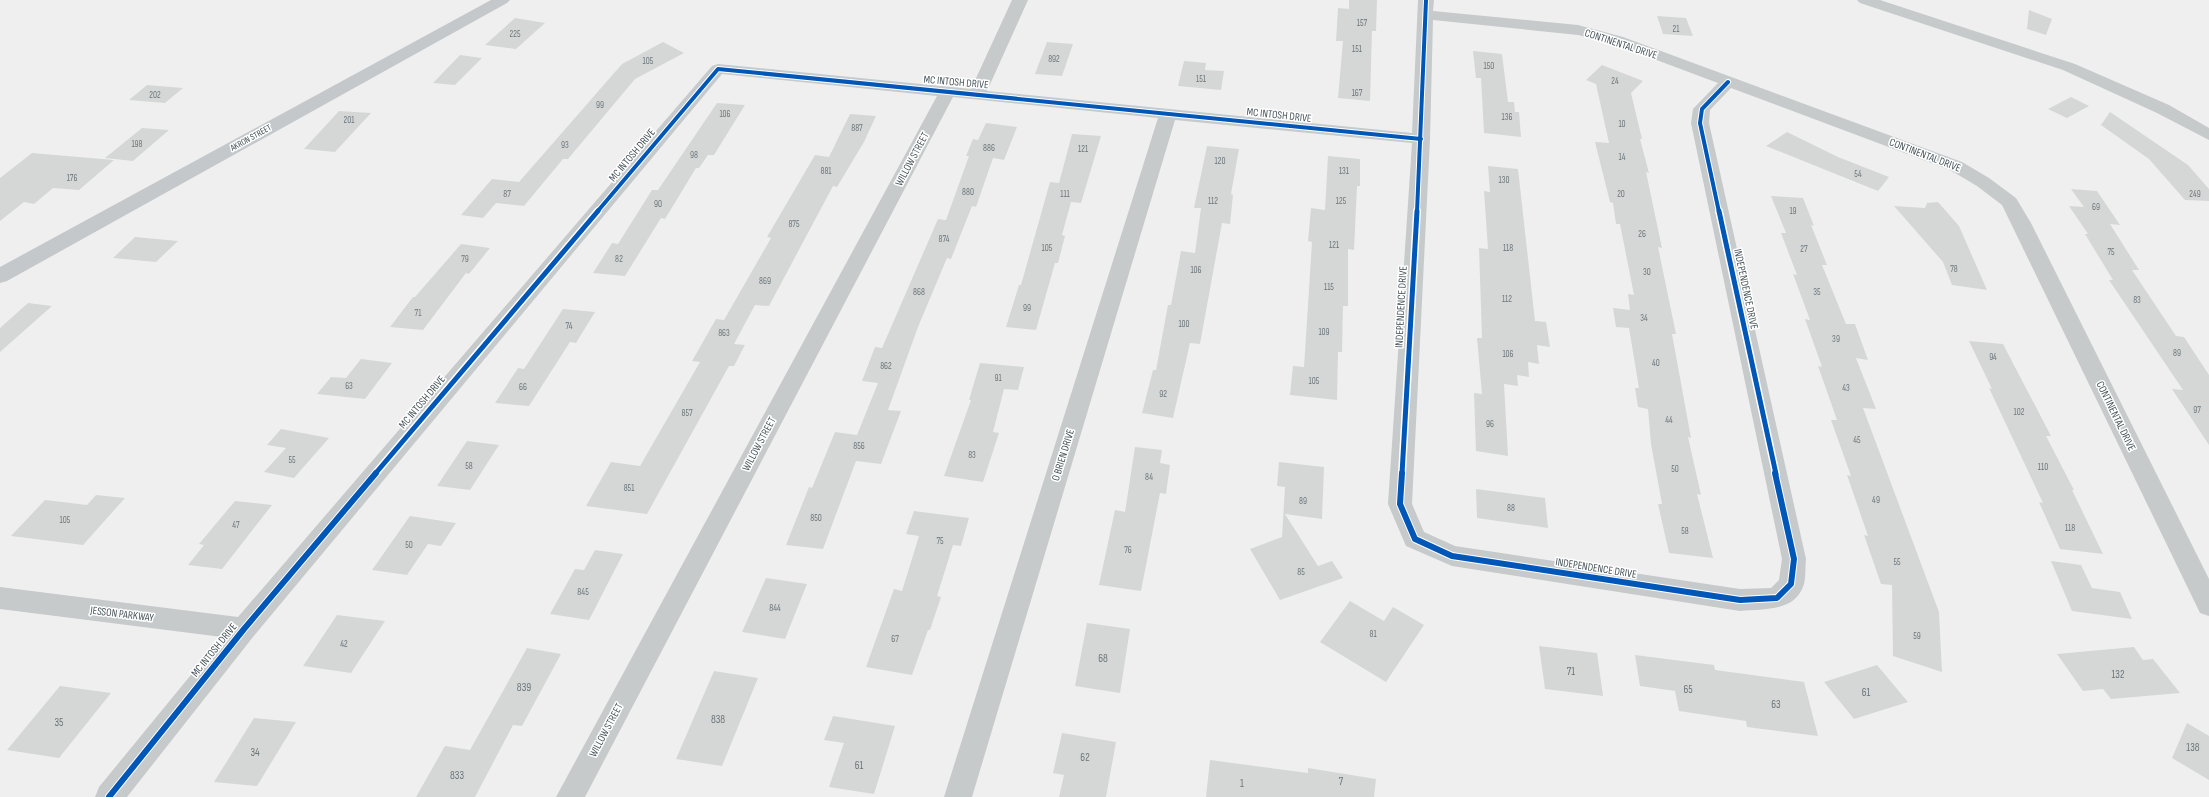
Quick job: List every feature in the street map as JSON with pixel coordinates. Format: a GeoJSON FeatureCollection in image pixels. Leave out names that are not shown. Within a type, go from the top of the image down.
{"type":"FeatureCollection","features":[{"type":"Feature","properties":{"kind":"main road","name":"AKRON STREET"},"geometry":{"type":"LineString","coordinates":[[0,276],[502,0]]}},
{"type":"Feature","properties":{"kind":"street"},"geometry":{"type":"LineString","coordinates":[[977,94],[1020,0]]}},
{"type":"Feature","properties":{"kind":"street"},"geometry":{"type":"LineString","coordinates":[[1866,0],[2069,67],[2163,109],[2209,135]]}},
{"type":"Feature","properties":{"kind":"street","name":"CONTINENTAL DRIVE"},"geometry":{"type":"LineString","coordinates":[[1426,8],[1578,30],[1617,40],[1956,166],[1983,182],[2009,202],[2209,605]]}},
{"type":"Feature","properties":{"kind":"street","name":"INDEPENDENCE DRIVE"},"geometry":{"type":"LineString","coordinates":[[1426,8],[1421,139],[1400,504],[1414,539],[1452,556],[1740,600],[1777,598],[1791,584],[1794,559],[1700,123],[1702,109],[1728,82]]}},
{"type":"Feature","properties":{"kind":"street","name":"MC INTOSH DRIVE"},"geometry":{"type":"LineString","coordinates":[[109,797],[244,629],[718,69],[1421,139]]}},
{"type":"Feature","properties":{"kind":"street","name":"WILLOW STREET"},"geometry":{"type":"LineString","coordinates":[[570,797],[947,92]]}},
{"type":"Feature","properties":{"kind":"street","name":"O BRIEN DRIVE"},"geometry":{"type":"LineString","coordinates":[[958,797],[1168,114]]}},
{"type":"Feature","properties":{"kind":"street","name":"JESSON PARKWAY"},"geometry":{"type":"LineString","coordinates":[[0,598],[244,629]]}},
{"type":"Feature","properties":{"kind":"building"},"geometry":{"type":"Polygon","coordinates":[[[1349,0],[1377,0],[1376,31],[1372,31],[1370,101],[1338,98],[1343,41],[1336,41],[1338,8],[1349,9],[1349,0]]]}},
{"type":"Feature","properties":{"kind":"building"},"geometry":{"type":"Polygon","coordinates":[[[2029,10],[2052,19],[2046,35],[2027,29],[2029,10]]]}},
{"type":"Feature","properties":{"kind":"building"},"geometry":{"type":"Polygon","coordinates":[[[1657,16],[1686,18],[1693,36],[1663,34],[1657,16]]]}},
{"type":"Feature","properties":{"kind":"building"},"geometry":{"type":"Polygon","coordinates":[[[515,18],[545,23],[516,49],[485,45],[515,18]]]}},
{"type":"Feature","properties":{"kind":"building"},"geometry":{"type":"Polygon","coordinates":[[[663,42],[684,53],[635,79],[568,159],[563,159],[524,206],[496,203],[483,218],[461,215],[492,179],[519,182],[622,64],[663,42]]]}},
{"type":"Feature","properties":{"kind":"building"},"geometry":{"type":"Polygon","coordinates":[[[1047,42],[1073,44],[1062,76],[1035,74],[1047,42]]]}},
{"type":"Feature","properties":{"kind":"building"},"geometry":{"type":"Polygon","coordinates":[[[1473,51],[1502,54],[1508,102],[1514,102],[1515,112],[1519,112],[1521,137],[1484,133],[1481,78],[1476,78],[1473,51]]]}},
{"type":"Feature","properties":{"kind":"building"},"geometry":{"type":"Polygon","coordinates":[[[460,55],[482,58],[455,85],[433,83],[460,55]]]}},
{"type":"Feature","properties":{"kind":"building"},"geometry":{"type":"Polygon","coordinates":[[[1184,61],[1206,63],[1205,70],[1224,71],[1221,90],[1178,86],[1184,61]]]}},
{"type":"Feature","properties":{"kind":"building"},"geometry":{"type":"Polygon","coordinates":[[[1602,65],[1643,81],[1631,93],[1642,139],[1640,139],[1649,173],[1646,172],[1662,248],[1658,247],[1676,334],[1672,334],[1691,438],[1688,437],[1701,495],[1697,494],[1713,558],[1669,553],[1658,504],[1662,504],[1651,444],[1648,409],[1638,407],[1635,388],[1639,388],[1629,328],[1616,327],[1613,308],[1630,310],[1628,294],[1634,295],[1620,224],[1616,224],[1613,203],[1610,202],[1595,142],[1609,143],[1596,84],[1586,80],[1602,65]]]}},
{"type":"Feature","properties":{"kind":"building"},"geometry":{"type":"Polygon","coordinates":[[[147,85],[183,88],[165,103],[129,100],[147,85]]]}},
{"type":"Feature","properties":{"kind":"building"},"geometry":{"type":"Polygon","coordinates":[[[2071,97],[2089,106],[2067,118],[2048,109],[2071,97]]]}},
{"type":"Feature","properties":{"kind":"building"},"geometry":{"type":"Polygon","coordinates":[[[717,103],[745,105],[714,155],[708,155],[699,168],[696,168],[665,219],[661,218],[625,276],[593,273],[612,243],[618,244],[652,190],[658,190],[717,103]]]}},
{"type":"Feature","properties":{"kind":"building"},"geometry":{"type":"Polygon","coordinates":[[[339,111],[371,113],[335,152],[304,149],[339,111]]]}},
{"type":"Feature","properties":{"kind":"building"},"geometry":{"type":"Polygon","coordinates":[[[2110,112],[2188,165],[2209,189],[2209,201],[2185,200],[2149,159],[2101,125],[2110,112]]]}},
{"type":"Feature","properties":{"kind":"building"},"geometry":{"type":"Polygon","coordinates":[[[850,114],[876,116],[864,142],[837,187],[833,186],[769,306],[755,305],[734,344],[745,345],[734,366],[729,366],[647,514],[586,506],[611,462],[640,466],[700,362],[692,361],[716,319],[724,320],[771,238],[767,237],[815,155],[829,157],[850,114]]]}},
{"type":"Feature","properties":{"kind":"building"},"geometry":{"type":"Polygon","coordinates":[[[986,123],[1017,127],[1004,160],[993,158],[976,207],[972,206],[951,259],[947,258],[918,327],[888,410],[901,411],[881,464],[856,461],[823,549],[786,545],[809,487],[812,488],[835,432],[857,435],[878,383],[862,381],[875,347],[882,348],[938,219],[946,220],[969,156],[966,156],[973,139],[978,140],[986,123]]]}},
{"type":"Feature","properties":{"kind":"building"},"geometry":{"type":"Polygon","coordinates":[[[142,128],[169,130],[133,161],[105,158],[142,128]]]}},
{"type":"Feature","properties":{"kind":"building"},"geometry":{"type":"Polygon","coordinates":[[[1787,132],[1838,157],[1889,177],[1878,191],[1766,146],[1787,132]]]}},
{"type":"Feature","properties":{"kind":"building"},"geometry":{"type":"Polygon","coordinates":[[[1072,134],[1101,136],[1081,203],[1071,202],[1062,235],[1065,236],[1058,263],[1055,263],[1036,330],[1006,327],[1019,285],[1021,285],[1050,182],[1059,183],[1072,134]]]}},
{"type":"Feature","properties":{"kind":"building"},"geometry":{"type":"Polygon","coordinates":[[[1207,146],[1239,149],[1231,194],[1233,195],[1230,224],[1222,223],[1200,344],[1190,343],[1173,418],[1142,413],[1153,370],[1156,370],[1168,305],[1171,305],[1181,251],[1195,253],[1201,208],[1194,208],[1207,146]]]}},
{"type":"Feature","properties":{"kind":"building"},"geometry":{"type":"Polygon","coordinates":[[[32,153],[114,160],[79,190],[53,188],[34,204],[24,202],[0,221],[0,178],[32,153]]]}},
{"type":"Feature","properties":{"kind":"building"},"geometry":{"type":"Polygon","coordinates":[[[1328,156],[1360,159],[1360,186],[1357,186],[1354,250],[1348,249],[1348,306],[1343,306],[1342,352],[1338,352],[1337,400],[1290,395],[1293,366],[1304,367],[1312,242],[1308,241],[1311,208],[1325,210],[1328,156]]]}},
{"type":"Feature","properties":{"kind":"building"},"geometry":{"type":"Polygon","coordinates":[[[1488,166],[1518,169],[1535,321],[1546,322],[1550,347],[1537,345],[1539,364],[1528,362],[1529,377],[1517,375],[1518,386],[1504,384],[1508,456],[1476,451],[1474,393],[1482,394],[1477,338],[1482,338],[1479,248],[1488,249],[1484,191],[1490,192],[1488,166]]]}},
{"type":"Feature","properties":{"kind":"building"},"geometry":{"type":"Polygon","coordinates":[[[2071,189],[2097,191],[2120,225],[2110,224],[2139,270],[2132,270],[2176,336],[2184,337],[2209,375],[2209,445],[2172,389],[2183,390],[2109,280],[2113,280],[2085,234],[2088,234],[2069,206],[2084,207],[2071,189]]]}},
{"type":"Feature","properties":{"kind":"building"},"geometry":{"type":"Polygon","coordinates":[[[1771,196],[1803,198],[1814,226],[1811,225],[1827,265],[1822,265],[1846,324],[1855,324],[1868,360],[1856,358],[1876,409],[1863,408],[1939,612],[1942,672],[1893,656],[1892,585],[1881,584],[1864,535],[1868,536],[1847,475],[1851,476],[1831,420],[1837,420],[1818,366],[1822,367],[1805,319],[1810,320],[1793,274],[1797,275],[1781,233],[1786,233],[1771,196]]]}},
{"type":"Feature","properties":{"kind":"building"},"geometry":{"type":"Polygon","coordinates":[[[1938,202],[1959,226],[1987,290],[1952,285],[1943,262],[1894,206],[1925,208],[1927,203],[1938,202]]]}},
{"type":"Feature","properties":{"kind":"building"},"geometry":{"type":"Polygon","coordinates":[[[135,237],[178,241],[156,262],[113,258],[135,237]]]}},
{"type":"Feature","properties":{"kind":"building"},"geometry":{"type":"Polygon","coordinates":[[[461,244],[490,248],[469,274],[466,273],[423,330],[390,327],[413,297],[415,297],[461,244]]]}},
{"type":"Feature","properties":{"kind":"building"},"geometry":{"type":"Polygon","coordinates":[[[28,303],[52,306],[0,352],[0,328],[28,303]]]}},
{"type":"Feature","properties":{"kind":"building"},"geometry":{"type":"Polygon","coordinates":[[[563,309],[595,312],[576,343],[570,342],[529,406],[495,403],[518,368],[524,369],[563,309]]]}},
{"type":"Feature","properties":{"kind":"building"},"geometry":{"type":"Polygon","coordinates":[[[1969,341],[2003,344],[2051,436],[2046,436],[2074,490],[2072,490],[2103,554],[2060,549],[2039,502],[2043,503],[1989,388],[1992,389],[1969,341]]]}},
{"type":"Feature","properties":{"kind":"building"},"geometry":{"type":"Polygon","coordinates":[[[361,359],[392,363],[365,399],[317,394],[331,377],[346,378],[361,359]]]}},
{"type":"Feature","properties":{"kind":"building"},"geometry":{"type":"Polygon","coordinates":[[[980,363],[1024,367],[1018,390],[1004,389],[993,432],[999,433],[983,482],[944,476],[971,400],[969,400],[980,363]]]}},
{"type":"Feature","properties":{"kind":"building"},"geometry":{"type":"Polygon","coordinates":[[[281,429],[329,438],[294,478],[264,472],[286,448],[267,445],[281,429]]]}},
{"type":"Feature","properties":{"kind":"building"},"geometry":{"type":"Polygon","coordinates":[[[467,441],[499,445],[470,490],[437,486],[467,441]]]}},
{"type":"Feature","properties":{"kind":"building"},"geometry":{"type":"Polygon","coordinates":[[[1135,447],[1162,450],[1160,463],[1170,465],[1166,494],[1160,493],[1141,591],[1099,585],[1115,510],[1125,512],[1135,447]]]}},
{"type":"Feature","properties":{"kind":"building"},"geometry":{"type":"Polygon","coordinates":[[[1279,462],[1324,467],[1322,519],[1285,514],[1318,566],[1332,561],[1343,578],[1280,600],[1250,549],[1282,537],[1285,487],[1277,486],[1279,462]]]}},
{"type":"Feature","properties":{"kind":"building"},"geometry":{"type":"Polygon","coordinates":[[[1476,489],[1545,498],[1548,528],[1477,518],[1476,489]]]}},
{"type":"Feature","properties":{"kind":"building"},"geometry":{"type":"Polygon","coordinates":[[[96,495],[125,498],[83,545],[11,536],[45,500],[87,505],[96,495]]]}},
{"type":"Feature","properties":{"kind":"building"},"geometry":{"type":"Polygon","coordinates":[[[235,501],[272,505],[222,569],[188,565],[204,545],[199,544],[235,501]]]}},
{"type":"Feature","properties":{"kind":"building"},"geometry":{"type":"Polygon","coordinates":[[[914,511],[969,518],[961,546],[953,545],[937,596],[941,597],[912,675],[866,667],[894,589],[902,591],[919,536],[906,534],[914,511]]]}},
{"type":"Feature","properties":{"kind":"building"},"geometry":{"type":"Polygon","coordinates":[[[410,516],[456,523],[441,546],[428,544],[407,575],[372,570],[410,516]]]}},
{"type":"Feature","properties":{"kind":"building"},"geometry":{"type":"Polygon","coordinates":[[[595,550],[623,554],[589,620],[550,614],[575,569],[584,570],[595,550]]]}},
{"type":"Feature","properties":{"kind":"building"},"geometry":{"type":"Polygon","coordinates":[[[2051,561],[2081,565],[2092,588],[2120,592],[2132,619],[2072,611],[2051,561]]]}},
{"type":"Feature","properties":{"kind":"building"},"geometry":{"type":"Polygon","coordinates":[[[766,578],[807,584],[785,639],[742,632],[766,578]]]}},
{"type":"Feature","properties":{"kind":"building"},"geometry":{"type":"Polygon","coordinates":[[[1350,601],[1384,621],[1393,607],[1424,625],[1386,682],[1320,642],[1350,601]]]}},
{"type":"Feature","properties":{"kind":"building"},"geometry":{"type":"Polygon","coordinates":[[[337,615],[385,621],[351,673],[303,666],[337,615]]]}},
{"type":"Feature","properties":{"kind":"building"},"geometry":{"type":"Polygon","coordinates":[[[1087,623],[1130,629],[1120,693],[1075,686],[1087,623]]]}},
{"type":"Feature","properties":{"kind":"building"},"geometry":{"type":"Polygon","coordinates":[[[1539,646],[1597,653],[1603,696],[1545,689],[1539,646]]]}},
{"type":"Feature","properties":{"kind":"building"},"geometry":{"type":"Polygon","coordinates":[[[2134,647],[2143,660],[2153,659],[2180,693],[2111,699],[2103,689],[2083,691],[2057,654],[2134,647]]]}},
{"type":"Feature","properties":{"kind":"building"},"geometry":{"type":"Polygon","coordinates":[[[527,648],[561,654],[522,726],[513,725],[475,797],[416,797],[445,746],[470,750],[527,648]]]}},
{"type":"Feature","properties":{"kind":"building"},"geometry":{"type":"Polygon","coordinates":[[[1635,655],[1714,665],[1715,670],[1804,682],[1818,736],[1747,727],[1746,721],[1679,711],[1675,691],[1640,686],[1635,655]]]}},
{"type":"Feature","properties":{"kind":"building"},"geometry":{"type":"Polygon","coordinates":[[[1877,665],[1908,702],[1854,719],[1824,682],[1877,665]]]}},
{"type":"Feature","properties":{"kind":"building"},"geometry":{"type":"Polygon","coordinates":[[[714,671],[758,678],[722,766],[676,759],[714,671]]]}},
{"type":"Feature","properties":{"kind":"building"},"geometry":{"type":"Polygon","coordinates":[[[60,686],[111,693],[59,758],[7,750],[60,686]]]}},
{"type":"Feature","properties":{"kind":"building"},"geometry":{"type":"Polygon","coordinates":[[[833,716],[895,726],[874,794],[829,787],[844,743],[824,740],[833,716]]]}},
{"type":"Feature","properties":{"kind":"building"},"geometry":{"type":"Polygon","coordinates":[[[254,718],[296,722],[257,786],[214,782],[254,718]]]}},
{"type":"Feature","properties":{"kind":"building"},"geometry":{"type":"Polygon","coordinates":[[[2187,723],[2209,736],[2209,780],[2172,758],[2187,723]]]}},
{"type":"Feature","properties":{"kind":"building"},"geometry":{"type":"Polygon","coordinates":[[[1062,733],[1116,742],[1106,797],[1059,797],[1064,775],[1053,773],[1062,733]]]}},
{"type":"Feature","properties":{"kind":"building"},"geometry":{"type":"Polygon","coordinates":[[[1210,760],[1308,773],[1308,768],[1376,779],[1374,797],[1206,797],[1210,760]]]}},
{"type":"Feature","properties":{"kind":"cycle path"},"geometry":{"type":"LineString","coordinates":[[1426,0],[1421,139],[1400,504],[1415,539],[1452,556],[1740,600],[1777,598],[1791,584],[1794,559],[1700,123],[1702,109],[1728,82]]}},
{"type":"Feature","properties":{"kind":"cycle path"},"geometry":{"type":"LineString","coordinates":[[109,797],[244,629],[718,69],[1421,139]]}}]}
